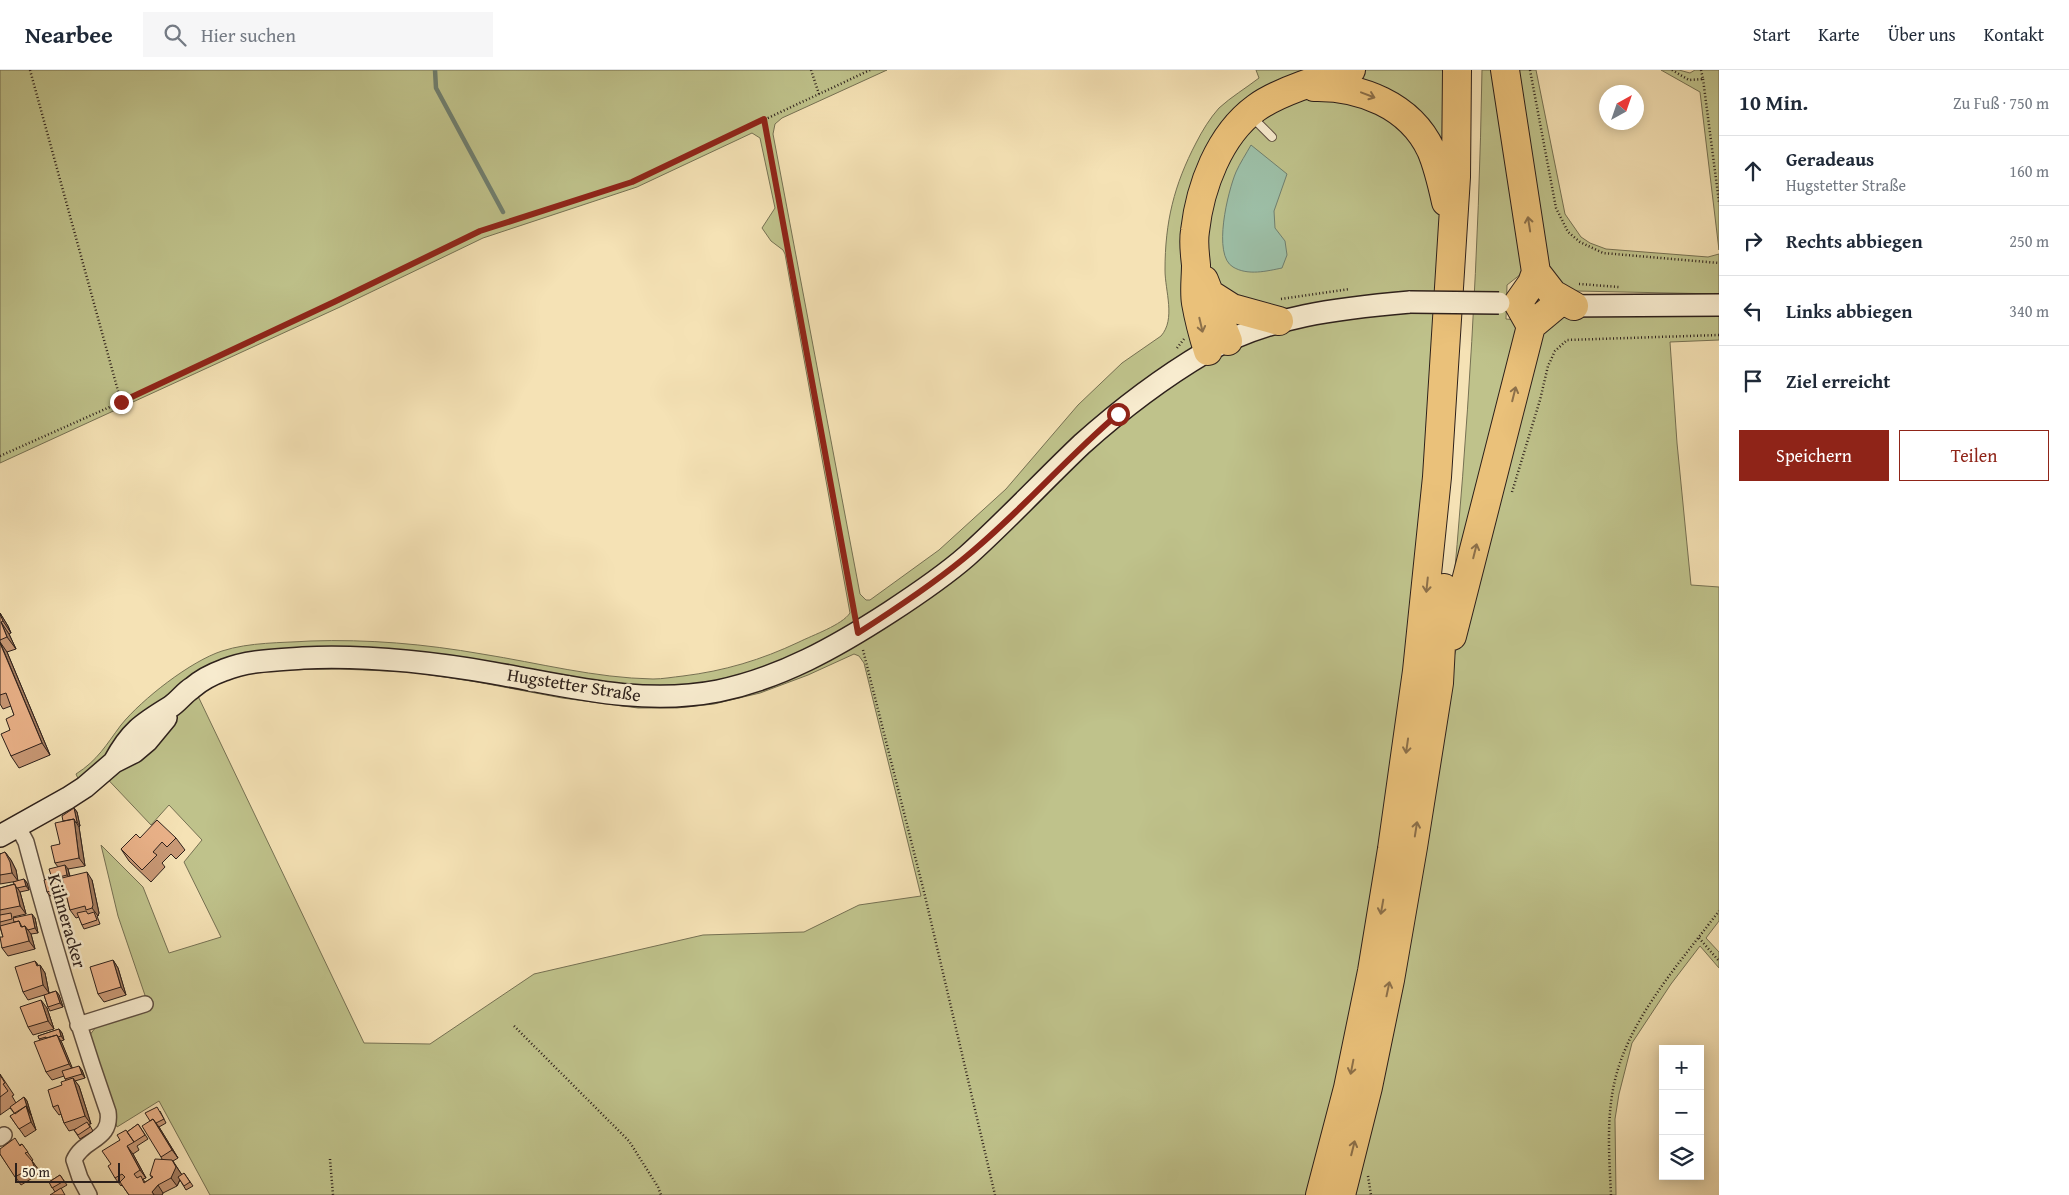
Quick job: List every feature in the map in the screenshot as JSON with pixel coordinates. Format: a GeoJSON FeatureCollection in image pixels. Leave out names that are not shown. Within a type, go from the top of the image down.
{"type":"FeatureCollection","features":[{"type":"Feature","properties":{"kind":"highway"},"geometry":{"type":"LineString","coordinates":[[1218,346],[1200,327],[1196,300],[1194,232],[1204,188],[1224,144],[1249,114],[1270,100],[1326,77],[1351,70]]}},
{"type":"Feature","properties":{"kind":"highway"},"geometry":{"type":"LineString","coordinates":[[1320,1195],[1348,1088],[1372,971],[1394,839],[1417,671],[1437,477],[1456,177],[1457,70]]}},
{"type":"Feature","properties":{"kind":"highway"},"geometry":{"type":"LineString","coordinates":[[1341,1195],[1368,1087],[1390,980],[1439,683],[1462,355],[1470,200],[1472,70]]}},
{"type":"Feature","properties":{"kind":"highway"},"geometry":{"type":"LineString","coordinates":[[1439,683],[1462,603],[1514,309],[1532,283],[1536,272],[1505,70]]}},
{"type":"Feature","properties":{"kind":"highway"},"geometry":{"type":"LineString","coordinates":[[1303,87],[1329,87],[1367,94],[1401,113],[1415,127],[1430,149],[1442,183],[1452,222]]}},
{"type":"Feature","properties":{"kind":"highway"},"geometry":{"type":"LineString","coordinates":[[1196,263],[1210,294],[1218,346]]}},
{"type":"Feature","properties":{"kind":"highway"},"geometry":{"type":"LineString","coordinates":[[1536,272],[1553,294],[1568,298]]}},
{"type":"Feature","properties":{"kind":"highway"},"geometry":{"type":"LineString","coordinates":[[1210,294],[1232,308],[1279,322]]}},
{"type":"Feature","properties":{"kind":"highway"},"geometry":{"type":"LineString","coordinates":[[1514,309],[1568,298]]}},
{"type":"Feature","properties":{"kind":"street"},"geometry":{"type":"LineString","coordinates":[[1568,298],[1719,305]]}},
{"type":"Feature","properties":{"kind":"street","name":"Hugstetter Straße"},"geometry":{"type":"LineString","coordinates":[[9,831],[85,787],[114,762],[124,742],[161,711],[171,706],[192,687],[224,670],[242,664],[319,657],[408,660],[633,697],[675,696],[717,691],[759,680],[814,658],[858,633],[918,594],[963,560],[1082,445],[1118,414],[1170,374],[1218,346],[1279,322],[1342,308],[1410,302],[1514,309]]}},
{"type":"Feature","properties":{"kind":"street","name":"Kühneracker"},"geometry":{"type":"LineString","coordinates":[[9,831],[26,842],[54,948],[108,1112],[109,1121],[105,1132],[76,1154],[74,1160],[80,1178],[89,1195]]}},
{"type":"Feature","properties":{"kind":"street"},"geometry":{"type":"LineString","coordinates":[[78,1025],[145,1004]]}},
{"type":"Feature","properties":{"kind":"lane"},"geometry":{"type":"LineString","coordinates":[[1249,114],[1272,137]]}},
{"type":"Feature","properties":{"kind":"path"},"geometry":{"type":"LineString","coordinates":[[30,70],[121,402]]}},
{"type":"Feature","properties":{"kind":"path"},"geometry":{"type":"LineString","coordinates":[[811,70],[819,94]]}},
{"type":"Feature","properties":{"kind":"path"},"geometry":{"type":"LineString","coordinates":[[0,456],[121,402],[480,231],[632,182],[870,70]]}},
{"type":"Feature","properties":{"kind":"path"},"geometry":{"type":"LineString","coordinates":[[1530,70],[1556,208],[1568,232],[1580,242],[1603,253],[1719,263]]}},
{"type":"Feature","properties":{"kind":"path"},"geometry":{"type":"LineString","coordinates":[[1672,70],[1689,80],[1703,79]]}},
{"type":"Feature","properties":{"kind":"path"},"geometry":{"type":"LineString","coordinates":[[1700,70],[1703,79],[1719,202]]}},
{"type":"Feature","properties":{"kind":"path"},"geometry":{"type":"LineString","coordinates":[[764,119],[858,633],[925,896],[995,1195]]}},
{"type":"Feature","properties":{"kind":"path"},"geometry":{"type":"LineString","coordinates":[[1568,298],[1623,287]]}},
{"type":"Feature","properties":{"kind":"path"},"geometry":{"type":"LineString","coordinates":[[1511,493],[1540,400],[1548,366],[1555,351],[1567,340],[1719,335]]}},
{"type":"Feature","properties":{"kind":"path"},"geometry":{"type":"LineString","coordinates":[[1611,1195],[1608,1140],[1613,1093],[1619,1064],[1628,1042],[1657,993],[1719,911]]}},
{"type":"Feature","properties":{"kind":"path"},"geometry":{"type":"LineString","coordinates":[[1699,938],[1719,961]]}},
{"type":"Feature","properties":{"kind":"path"},"geometry":{"type":"LineString","coordinates":[[514,1026],[629,1141],[661,1195]]}},
{"type":"Feature","properties":{"kind":"path"},"geometry":{"type":"LineString","coordinates":[[330,1159],[333,1195]]}},
{"type":"Feature","properties":{"kind":"path"},"geometry":{"type":"LineString","coordinates":[[1368,1176],[1371,1195]]}},
{"type":"Feature","properties":{"kind":"shaded area"},"geometry":{"type":"Polygon","coordinates":[[[0,70],[887,70],[782,118],[775,124],[773,134],[860,594],[866,600],[870,600],[939,550],[1006,489],[1078,405],[1122,363],[1161,336],[1168,321],[1169,313],[1165,278],[1165,252],[1169,220],[1182,174],[1209,120],[1219,108],[1259,78],[1256,70],[1449,70],[1437,406],[1383,876],[1313,1195],[210,1195],[159,1101],[117,1127],[89,1036],[96,1027],[150,1010],[118,916],[101,845],[143,887],[169,953],[221,937],[184,862],[202,840],[169,805],[151,825],[98,769],[80,783],[76,774],[96,758],[121,725],[141,704],[182,672],[210,656],[243,646],[310,641],[353,641],[439,647],[588,673],[660,679],[728,668],[756,659],[827,629],[841,622],[850,613],[785,254],[783,250],[771,241],[762,228],[775,208],[760,138],[752,133],[637,187],[483,238],[340,307],[0,463],[0,70]],[[854,654],[808,675],[760,693],[714,704],[677,708],[638,708],[562,698],[411,672],[340,669],[269,670],[225,677],[197,694],[364,1043],[430,1044],[534,974],[703,935],[804,932],[859,905],[921,896],[864,663],[859,656],[854,654]]]}},
{"type":"Feature","properties":{"kind":"shaded area"},"geometry":{"type":"Polygon","coordinates":[[[1482,70],[1501,70],[1528,274],[1521,274],[1507,285],[1506,319],[1518,320],[1451,612],[1463,477],[1472,341],[1482,70]]]}},
{"type":"Feature","properties":{"kind":"shaded area"},"geometry":{"type":"Polygon","coordinates":[[[1511,70],[1536,70],[1565,214],[1581,237],[1590,243],[1606,249],[1708,257],[1719,254],[1719,294],[1576,291],[1561,286],[1548,277],[1511,70]]]}},
{"type":"Feature","properties":{"kind":"shaded area"},"geometry":{"type":"Polygon","coordinates":[[[1661,70],[1679,70],[1690,73],[1695,70],[1719,70],[1719,250],[1700,92],[1661,70]]]}},
{"type":"Feature","properties":{"kind":"shaded area"},"geometry":{"type":"Polygon","coordinates":[[[1251,145],[1287,174],[1274,211],[1275,228],[1285,241],[1287,255],[1282,268],[1258,272],[1239,270],[1233,267],[1227,260],[1223,250],[1224,222],[1229,193],[1238,169],[1251,145]]]}},
{"type":"Feature","properties":{"kind":"shaded area"},"geometry":{"type":"Polygon","coordinates":[[[1719,313],[1719,340],[1670,342],[1677,443],[1691,585],[1719,587],[1719,921],[1706,938],[1719,952],[1719,968],[1700,946],[1671,984],[1632,1043],[1619,1094],[1615,1119],[1616,1195],[1349,1195],[1451,669],[1533,344],[1537,336],[1562,317],[1719,313]]]}},
{"type":"Feature","properties":{"kind":"building"},"geometry":{"type":"Polygon","coordinates":[[[0,614],[7,637],[0,640],[0,614]]]}},
{"type":"Feature","properties":{"kind":"building"},"geometry":{"type":"Polygon","coordinates":[[[0,643],[42,743],[11,756],[1,734],[10,730],[6,719],[14,715],[6,693],[0,695],[0,643]]]}},
{"type":"Feature","properties":{"kind":"building"},"geometry":{"type":"Polygon","coordinates":[[[74,808],[77,822],[74,819],[63,821],[62,816],[74,808]]]}},
{"type":"Feature","properties":{"kind":"building"},"geometry":{"type":"Polygon","coordinates":[[[74,819],[79,858],[55,863],[51,846],[60,844],[55,823],[74,819]]]}},
{"type":"Feature","properties":{"kind":"building"},"geometry":{"type":"Polygon","coordinates":[[[157,820],[176,838],[167,847],[162,842],[153,852],[157,855],[142,870],[121,849],[136,834],[140,838],[157,820]]]}},
{"type":"Feature","properties":{"kind":"building"},"geometry":{"type":"Polygon","coordinates":[[[5,852],[10,862],[12,873],[0,875],[0,854],[5,852]]]}},
{"type":"Feature","properties":{"kind":"building"},"geometry":{"type":"Polygon","coordinates":[[[65,865],[67,875],[59,877],[61,888],[47,892],[44,880],[52,878],[49,869],[65,865]]]}},
{"type":"Feature","properties":{"kind":"building"},"geometry":{"type":"Polygon","coordinates":[[[87,872],[92,908],[86,910],[85,906],[70,910],[62,878],[87,872]]]}},
{"type":"Feature","properties":{"kind":"building"},"geometry":{"type":"Polygon","coordinates":[[[24,879],[26,886],[17,888],[13,882],[24,879]]]}},
{"type":"Feature","properties":{"kind":"building"},"geometry":{"type":"Polygon","coordinates":[[[15,884],[20,906],[0,910],[0,888],[15,884]]]}},
{"type":"Feature","properties":{"kind":"building"},"geometry":{"type":"Polygon","coordinates":[[[86,911],[88,914],[94,912],[97,920],[82,925],[77,913],[86,911]]]}},
{"type":"Feature","properties":{"kind":"building"},"geometry":{"type":"Polygon","coordinates":[[[11,913],[12,919],[0,922],[0,915],[11,913]]]}},
{"type":"Feature","properties":{"kind":"building"},"geometry":{"type":"Polygon","coordinates":[[[32,914],[35,928],[28,930],[25,926],[22,927],[19,921],[14,922],[13,918],[32,914]]]}},
{"type":"Feature","properties":{"kind":"building"},"geometry":{"type":"Polygon","coordinates":[[[19,921],[21,927],[25,926],[29,941],[2,948],[0,937],[3,937],[0,926],[19,921]]]}},
{"type":"Feature","properties":{"kind":"building"},"geometry":{"type":"Polygon","coordinates":[[[113,960],[121,987],[98,994],[90,967],[113,960]]]}},
{"type":"Feature","properties":{"kind":"building"},"geometry":{"type":"Polygon","coordinates":[[[35,961],[37,966],[40,965],[43,985],[23,992],[15,967],[35,961]]]}},
{"type":"Feature","properties":{"kind":"building"},"geometry":{"type":"Polygon","coordinates":[[[56,991],[60,1003],[48,1007],[44,995],[56,991]]]}},
{"type":"Feature","properties":{"kind":"building"},"geometry":{"type":"Polygon","coordinates":[[[41,1000],[48,1021],[28,1027],[20,1007],[41,1000]]]}},
{"type":"Feature","properties":{"kind":"building"},"geometry":{"type":"Polygon","coordinates":[[[59,1029],[61,1036],[58,1037],[57,1035],[39,1039],[38,1036],[59,1029]]]}},
{"type":"Feature","properties":{"kind":"building"},"geometry":{"type":"Polygon","coordinates":[[[57,1035],[69,1064],[46,1072],[34,1042],[57,1035]]]}},
{"type":"Feature","properties":{"kind":"building"},"geometry":{"type":"Polygon","coordinates":[[[79,1066],[82,1074],[65,1079],[62,1071],[79,1066]]]}},
{"type":"Feature","properties":{"kind":"building"},"geometry":{"type":"Polygon","coordinates":[[[0,1075],[8,1091],[0,1097],[0,1075]]]}},
{"type":"Feature","properties":{"kind":"building"},"geometry":{"type":"Polygon","coordinates":[[[73,1078],[85,1116],[64,1123],[58,1105],[53,1107],[48,1090],[62,1085],[61,1082],[73,1078]]]}},
{"type":"Feature","properties":{"kind":"building"},"geometry":{"type":"Polygon","coordinates":[[[24,1097],[28,1110],[26,1106],[15,1114],[10,1107],[24,1097]]]}},
{"type":"Feature","properties":{"kind":"building"},"geometry":{"type":"Polygon","coordinates":[[[26,1106],[31,1122],[19,1129],[10,1116],[26,1106]]]}},
{"type":"Feature","properties":{"kind":"building"},"geometry":{"type":"Polygon","coordinates":[[[157,1107],[164,1119],[156,1123],[153,1119],[150,1121],[145,1113],[157,1107]]]}},
{"type":"Feature","properties":{"kind":"building"},"geometry":{"type":"Polygon","coordinates":[[[153,1119],[172,1150],[161,1157],[142,1126],[153,1119]]]}},
{"type":"Feature","properties":{"kind":"building"},"geometry":{"type":"Polygon","coordinates":[[[87,1122],[90,1127],[78,1135],[74,1130],[87,1122]]]}},
{"type":"Feature","properties":{"kind":"building"},"geometry":{"type":"Polygon","coordinates":[[[138,1124],[145,1135],[134,1142],[127,1132],[138,1124]]]}},
{"type":"Feature","properties":{"kind":"building"},"geometry":{"type":"Polygon","coordinates":[[[126,1130],[134,1142],[127,1146],[140,1170],[134,1174],[137,1178],[141,1176],[144,1183],[153,1177],[150,1175],[155,1159],[172,1160],[176,1167],[171,1178],[158,1185],[152,1192],[154,1195],[129,1195],[120,1182],[125,1177],[122,1174],[115,1178],[108,1166],[111,1164],[102,1151],[120,1140],[117,1135],[126,1130]]]}},
{"type":"Feature","properties":{"kind":"building"},"geometry":{"type":"Polygon","coordinates":[[[15,1138],[20,1146],[22,1144],[28,1152],[25,1153],[34,1166],[15,1177],[0,1154],[0,1149],[15,1138]]]}},
{"type":"Feature","properties":{"kind":"building"},"geometry":{"type":"Polygon","coordinates":[[[184,1173],[190,1182],[184,1186],[178,1177],[184,1173]]]}},
{"type":"Feature","properties":{"kind":"building"},"geometry":{"type":"Polygon","coordinates":[[[60,1175],[64,1181],[52,1188],[49,1182],[60,1175]]]}},
{"type":"Feature","properties":{"kind":"building"},"geometry":{"type":"Polygon","coordinates":[[[61,1188],[65,1195],[50,1195],[61,1188]]]}},
{"type":"Feature","properties":{"kind":"waterway"},"geometry":{"type":"LineString","coordinates":[[435,70],[436,88],[503,212]]}},
{"type":"Feature","properties":{"kind":"route"},"geometry":{"type":"LineString","coordinates":[[121,402],[480,231],[632,182],[764,119],[858,633],[918,594],[963,560],[1082,445],[1118,414]]}}]}
